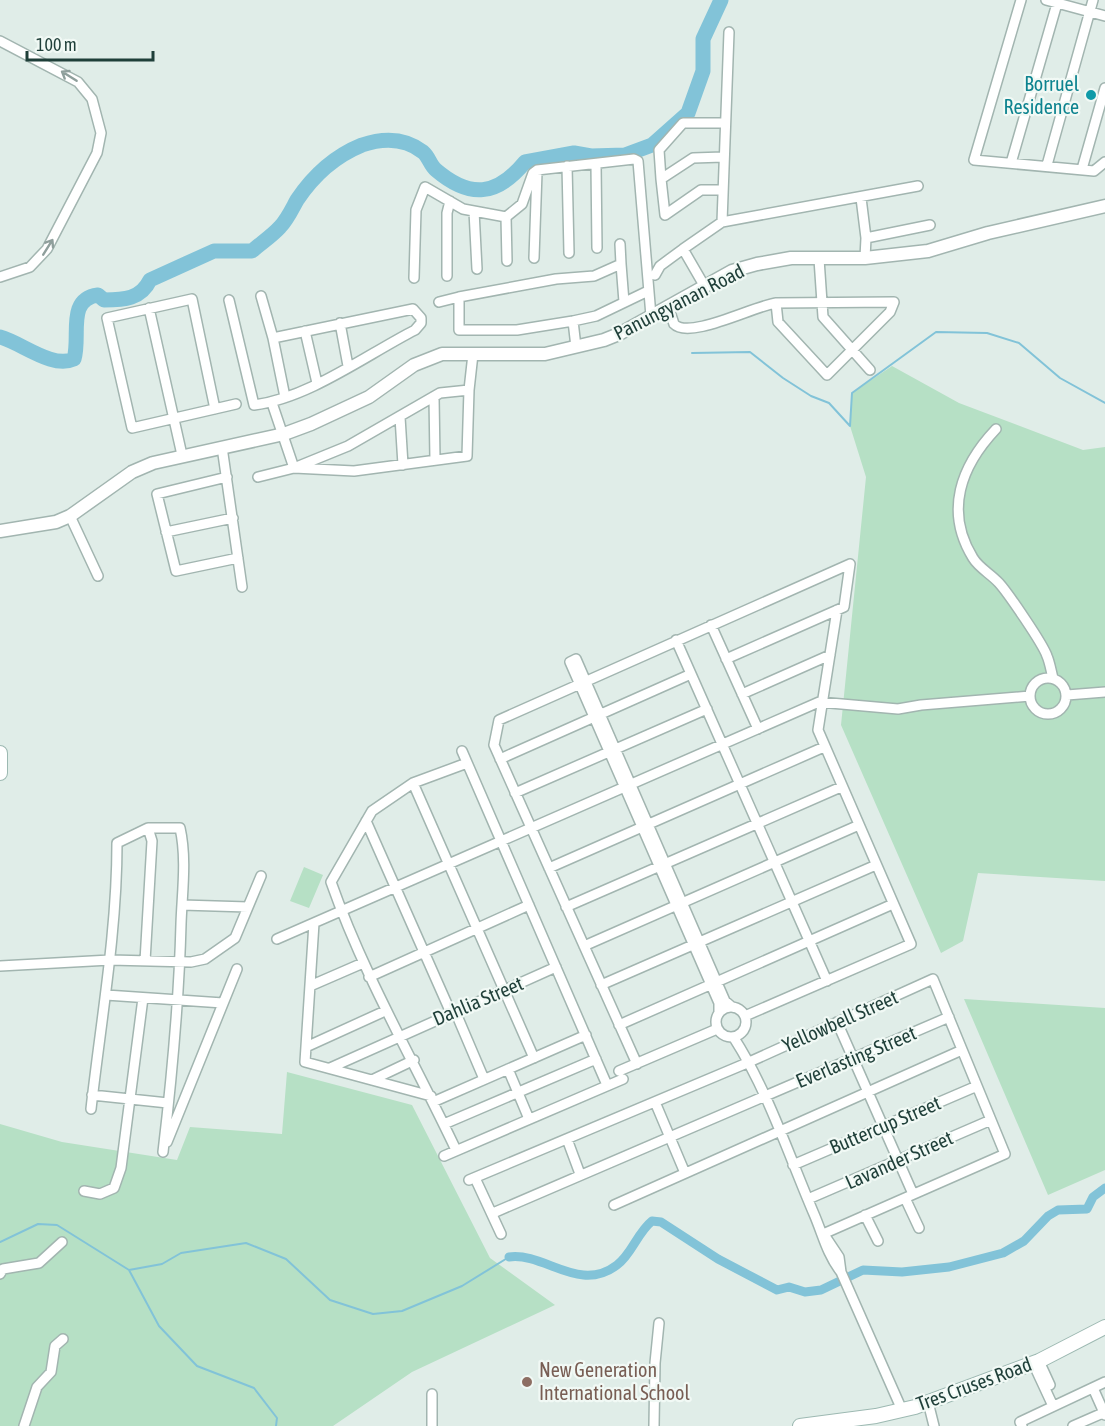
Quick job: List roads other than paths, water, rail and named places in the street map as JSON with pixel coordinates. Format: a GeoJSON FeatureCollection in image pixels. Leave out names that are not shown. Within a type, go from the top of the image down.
{"type":"FeatureCollection","features":[{"type":"Feature","properties":{"kind":"main road"},"geometry":{"type":"LineString","coordinates":[[0,753],[0,772]]}},
{"type":"Feature","properties":{"kind":"main road","name":"Tres Cruses Road"},"geometry":{"type":"LineString","coordinates":[[800,1426],[902,1410],[928,1402],[1036,1362],[1105,1328]]}},
{"type":"Feature","properties":{"kind":"street"},"geometry":{"type":"LineString","coordinates":[[1021,0],[974,160],[1094,171],[1105,162]]}},
{"type":"Feature","properties":{"kind":"street"},"geometry":{"type":"LineString","coordinates":[[1046,0],[1105,16]]}},
{"type":"Feature","properties":{"kind":"street"},"geometry":{"type":"LineString","coordinates":[[1047,165],[1094,0]]}},
{"type":"Feature","properties":{"kind":"street"},"geometry":{"type":"LineString","coordinates":[[1011,163],[1057,2]]}},
{"type":"Feature","properties":{"kind":"street"},"geometry":{"type":"LineString","coordinates":[[722,222],[729,32]]}},
{"type":"Feature","properties":{"kind":"street"},"geometry":{"type":"LineString","coordinates":[[0,41],[78,82],[92,99],[101,133],[97,153],[47,249],[30,267],[0,277]]}},
{"type":"Feature","properties":{"kind":"street"},"geometry":{"type":"LineString","coordinates":[[1082,169],[1105,88]]}},
{"type":"Feature","properties":{"kind":"street"},"geometry":{"type":"LineString","coordinates":[[722,190],[701,190],[665,215],[659,150],[682,123],[724,123]]}},
{"type":"Feature","properties":{"kind":"street"},"geometry":{"type":"LineString","coordinates":[[661,179],[693,158],[723,157]]}},
{"type":"Feature","properties":{"kind":"street"},"geometry":{"type":"LineString","coordinates":[[537,170],[634,159],[638,161],[651,316]]}},
{"type":"Feature","properties":{"kind":"street"},"geometry":{"type":"LineString","coordinates":[[596,165],[597,248]]}},
{"type":"Feature","properties":{"kind":"street"},"geometry":{"type":"LineString","coordinates":[[567,166],[569,253]]}},
{"type":"Feature","properties":{"kind":"street"},"geometry":{"type":"LineString","coordinates":[[414,278],[416,210],[425,187],[463,209],[506,217],[522,204],[537,170]]}},
{"type":"Feature","properties":{"kind":"street"},"geometry":{"type":"LineString","coordinates":[[534,258],[537,170]]}},
{"type":"Feature","properties":{"kind":"street"},"geometry":{"type":"LineString","coordinates":[[655,274],[660,266],[722,222],[918,186]]}},
{"type":"Feature","properties":{"kind":"street"},"geometry":{"type":"LineString","coordinates":[[861,198],[866,238],[865,258]]}},
{"type":"Feature","properties":{"kind":"street"},"geometry":{"type":"LineString","coordinates":[[447,276],[447,213],[450,201]]}},
{"type":"Feature","properties":{"kind":"street","name":"Panungyanan Road"},"geometry":{"type":"LineString","coordinates":[[0,531],[56,522],[70,516],[132,472],[182,455],[284,434],[369,397],[414,365],[442,354],[545,354],[604,340],[732,271],[757,264],[791,258],[819,260],[865,258],[928,251],[988,233],[1105,206]]}},
{"type":"Feature","properties":{"kind":"street"},"geometry":{"type":"LineString","coordinates":[[474,211],[477,269]]}},
{"type":"Feature","properties":{"kind":"street"},"geometry":{"type":"LineString","coordinates":[[506,217],[507,261]]}},
{"type":"Feature","properties":{"kind":"street"},"geometry":{"type":"LineString","coordinates":[[866,238],[930,225]]}},
{"type":"Feature","properties":{"kind":"street"},"geometry":{"type":"LineString","coordinates":[[620,244],[624,302]]}},
{"type":"Feature","properties":{"kind":"street"},"geometry":{"type":"LineString","coordinates":[[683,249],[705,287]]}},
{"type":"Feature","properties":{"kind":"street"},"geometry":{"type":"LineString","coordinates":[[819,260],[823,317],[870,370]]}},
{"type":"Feature","properties":{"kind":"street"},"geometry":{"type":"LineString","coordinates":[[439,302],[556,279],[594,276],[621,264]]}},
{"type":"Feature","properties":{"kind":"street"},"geometry":{"type":"LineString","coordinates":[[459,297],[459,330],[517,330],[596,316],[648,291]]}},
{"type":"Feature","properties":{"kind":"street"},"geometry":{"type":"LineString","coordinates":[[261,296],[273,338],[285,397]]}},
{"type":"Feature","properties":{"kind":"street"},"geometry":{"type":"LineString","coordinates":[[215,409],[192,299],[107,318],[132,428],[174,418],[215,409],[236,404]]}},
{"type":"Feature","properties":{"kind":"street"},"geometry":{"type":"LineString","coordinates":[[229,300],[254,405],[272,403],[318,383],[415,330],[421,323],[421,318],[413,309],[273,338]]}},
{"type":"Feature","properties":{"kind":"street"},"geometry":{"type":"LineString","coordinates":[[668,306],[674,324],[685,328],[713,324],[761,305],[776,303],[894,302],[890,312],[827,375],[778,322],[776,303]]}},
{"type":"Feature","properties":{"kind":"street"},"geometry":{"type":"LineString","coordinates":[[149,308],[182,455]]}},
{"type":"Feature","properties":{"kind":"street"},"geometry":{"type":"LineString","coordinates":[[573,321],[576,347]]}},
{"type":"Feature","properties":{"kind":"street"},"geometry":{"type":"LineString","coordinates":[[340,323],[348,366]]}},
{"type":"Feature","properties":{"kind":"street"},"geometry":{"type":"LineString","coordinates":[[305,331],[318,383]]}},
{"type":"Feature","properties":{"kind":"street"},"geometry":{"type":"LineString","coordinates":[[294,468],[354,471],[467,456],[469,390],[473,354]]}},
{"type":"Feature","properties":{"kind":"street"},"geometry":{"type":"LineString","coordinates":[[258,477],[294,468],[348,446],[440,393],[469,390]]}},
{"type":"Feature","properties":{"kind":"street"},"geometry":{"type":"LineString","coordinates":[[434,396],[435,460]]}},
{"type":"Feature","properties":{"kind":"street"},"geometry":{"type":"LineString","coordinates":[[272,403],[294,468]]}},
{"type":"Feature","properties":{"kind":"street"},"geometry":{"type":"LineString","coordinates":[[400,417],[403,465]]}},
{"type":"Feature","properties":{"kind":"street"},"geometry":{"type":"LineString","coordinates":[[996,429],[979,447],[963,479],[958,504],[958,527],[974,559],[999,583],[1047,654],[1053,678],[1064,686],[1067,695],[1062,709],[1049,715],[1035,710],[1030,696],[1032,687],[1039,680],[1053,678]]}},
{"type":"Feature","properties":{"kind":"street"},"geometry":{"type":"LineString","coordinates":[[222,447],[243,587]]}},
{"type":"Feature","properties":{"kind":"street"},"geometry":{"type":"LineString","coordinates":[[227,477],[157,494],[176,571],[238,558]]}},
{"type":"Feature","properties":{"kind":"street"},"geometry":{"type":"LineString","coordinates":[[70,516],[98,576]]}},
{"type":"Feature","properties":{"kind":"street"},"geometry":{"type":"LineString","coordinates":[[166,532],[233,518]]}},
{"type":"Feature","properties":{"kind":"street"},"geometry":{"type":"LineString","coordinates":[[637,1064],[494,745],[499,720],[582,681],[850,564],[844,607],[726,659]]}},
{"type":"Feature","properties":{"kind":"street"},"geometry":{"type":"LineString","coordinates":[[745,1016],[911,944],[818,730],[837,610]]}},
{"type":"Feature","properties":{"kind":"street"},"geometry":{"type":"LineString","coordinates":[[711,625],[758,729]]}},
{"type":"Feature","properties":{"kind":"street"},"geometry":{"type":"LineString","coordinates":[[676,640],[827,981]]}},
{"type":"Feature","properties":{"kind":"street"},"geometry":{"type":"LineString","coordinates":[[742,694],[830,655]]}},
{"type":"Feature","properties":{"kind":"street"},"geometry":{"type":"LineString","coordinates":[[500,759],[692,674]]}},
{"type":"Feature","properties":{"kind":"street"},"geometry":{"type":"LineString","coordinates":[[582,681],[714,983],[725,1001],[745,1016],[745,1028],[738,1036],[726,1037],[717,1029],[715,1021],[719,1012],[719,1004],[714,983]]}},
{"type":"Feature","properties":{"kind":"street"},"geometry":{"type":"LineString","coordinates":[[1067,695],[1105,692]]}},
{"type":"Feature","properties":{"kind":"street"},"geometry":{"type":"LineString","coordinates":[[277,939],[819,702],[898,709],[1030,696]]}},
{"type":"Feature","properties":{"kind":"street"},"geometry":{"type":"LineString","coordinates":[[515,793],[707,709]]}},
{"type":"Feature","properties":{"kind":"street"},"geometry":{"type":"LineString","coordinates":[[549,868],[824,747]]}},
{"type":"Feature","properties":{"kind":"street"},"geometry":{"type":"LineString","coordinates":[[462,752],[608,1085]]}},
{"type":"Feature","properties":{"kind":"street"},"geometry":{"type":"LineString","coordinates":[[456,1150],[414,1060],[385,1011],[369,977],[331,882],[372,811],[413,783],[467,763]]}},
{"type":"Feature","properties":{"kind":"street"},"geometry":{"type":"LineString","coordinates":[[413,783],[502,991],[534,1058]]}},
{"type":"Feature","properties":{"kind":"street"},"geometry":{"type":"LineString","coordinates":[[566,907],[842,787]]}},
{"type":"Feature","properties":{"kind":"street"},"geometry":{"type":"LineString","coordinates":[[366,821],[484,1079]]}},
{"type":"Feature","properties":{"kind":"street"},"geometry":{"type":"LineString","coordinates":[[584,946],[859,825]]}},
{"type":"Feature","properties":{"kind":"street"},"geometry":{"type":"LineString","coordinates":[[145,961],[152,841],[148,828]]}},
{"type":"Feature","properties":{"kind":"street"},"geometry":{"type":"LineString","coordinates":[[91,1109],[110,960],[117,877],[117,843],[148,828],[180,828],[183,842],[179,998],[163,1152],[237,969]]}},
{"type":"Feature","properties":{"kind":"street"},"geometry":{"type":"LineString","coordinates":[[601,985],[876,865]]}},
{"type":"Feature","properties":{"kind":"street"},"geometry":{"type":"LineString","coordinates":[[0,966],[110,960],[180,962],[205,959],[235,938],[261,876]]}},
{"type":"Feature","properties":{"kind":"street"},"geometry":{"type":"LineString","coordinates":[[619,1025],[894,904]]}},
{"type":"Feature","properties":{"kind":"street"},"geometry":{"type":"LineString","coordinates":[[182,905],[248,907]]}},
{"type":"Feature","properties":{"kind":"street"},"geometry":{"type":"LineString","coordinates":[[369,977],[529,905]]}},
{"type":"Feature","properties":{"kind":"street"},"geometry":{"type":"LineString","coordinates":[[314,923],[305,1062],[432,1099],[586,1035]]}},
{"type":"Feature","properties":{"kind":"street"},"geometry":{"type":"LineString","coordinates":[[310,986],[363,963]]}},
{"type":"Feature","properties":{"kind":"street","name":"Dahlia Street"},"geometry":{"type":"LineString","coordinates":[[330,1068],[399,1035],[556,968]]}},
{"type":"Feature","properties":{"kind":"street","name":"Yellowbell Street"},"geometry":{"type":"LineString","coordinates":[[492,1213],[472,1179],[747,1063],[933,979],[949,1017]]}},
{"type":"Feature","properties":{"kind":"street"},"geometry":{"type":"LineString","coordinates":[[106,995],[179,998],[223,1003]]}},
{"type":"Feature","properties":{"kind":"street"},"geometry":{"type":"LineString","coordinates":[[84,1191],[100,1194],[114,1188],[121,1168],[132,1099],[143,998]]}},
{"type":"Feature","properties":{"kind":"street"},"geometry":{"type":"LineString","coordinates":[[719,1012],[732,1007]]}},
{"type":"Feature","properties":{"kind":"street"},"geometry":{"type":"LineString","coordinates":[[306,1047],[385,1011]]}},
{"type":"Feature","properties":{"kind":"street"},"geometry":{"type":"LineString","coordinates":[[823,1234],[1005,1154],[949,1017]]}},
{"type":"Feature","properties":{"kind":"street","name":"Everlasting Street"},"geometry":{"type":"LineString","coordinates":[[492,1213],[949,1017]]}},
{"type":"Feature","properties":{"kind":"street"},"geometry":{"type":"LineString","coordinates":[[837,1022],[898,1161],[919,1228]]}},
{"type":"Feature","properties":{"kind":"street"},"geometry":{"type":"LineString","coordinates":[[444,1156],[608,1085],[637,1064],[717,1029]]}},
{"type":"Feature","properties":{"kind":"street"},"geometry":{"type":"LineString","coordinates":[[738,1036],[747,1063],[764,1096],[823,1234],[828,1256],[841,1272],[902,1410]]}},
{"type":"Feature","properties":{"kind":"street"},"geometry":{"type":"LineString","coordinates":[[614,1204],[962,1050]]}},
{"type":"Feature","properties":{"kind":"street"},"geometry":{"type":"LineString","coordinates":[[444,1124],[596,1059]]}},
{"type":"Feature","properties":{"kind":"street"},"geometry":{"type":"LineString","coordinates":[[372,1080],[414,1060]]}},
{"type":"Feature","properties":{"kind":"street"},"geometry":{"type":"LineString","coordinates":[[508,1069],[529,1119]]}},
{"type":"Feature","properties":{"kind":"street","name":"Buttercup Street"},"geometry":{"type":"LineString","coordinates":[[793,1165],[977,1086]]}},
{"type":"Feature","properties":{"kind":"street"},"geometry":{"type":"LineString","coordinates":[[92,1095],[168,1103]]}},
{"type":"Feature","properties":{"kind":"street"},"geometry":{"type":"LineString","coordinates":[[655,1102],[685,1173]]}},
{"type":"Feature","properties":{"kind":"street","name":"Lavander Street"},"geometry":{"type":"LineString","coordinates":[[808,1199],[991,1120]]}},
{"type":"Feature","properties":{"kind":"street"},"geometry":{"type":"LineString","coordinates":[[567,1139],[580,1174]]}},
{"type":"Feature","properties":{"kind":"street"},"geometry":{"type":"LineString","coordinates":[[492,1213],[501,1234]]}},
{"type":"Feature","properties":{"kind":"street"},"geometry":{"type":"LineString","coordinates":[[866,1215],[878,1241]]}},
{"type":"Feature","properties":{"kind":"street"},"geometry":{"type":"LineString","coordinates":[[0,1274],[3,1269],[39,1263],[62,1242]]}},
{"type":"Feature","properties":{"kind":"street"},"geometry":{"type":"LineString","coordinates":[[654,1426],[654,1373],[659,1323]]}},
{"type":"Feature","properties":{"kind":"street"},"geometry":{"type":"LineString","coordinates":[[24,1426],[37,1387],[51,1372],[55,1346],[63,1339]]}},
{"type":"Feature","properties":{"kind":"street"},"geometry":{"type":"LineString","coordinates":[[1036,1362],[1055,1405]]}},
{"type":"Feature","properties":{"kind":"street"},"geometry":{"type":"LineString","coordinates":[[1021,1424],[1105,1382]]}},
{"type":"Feature","properties":{"kind":"street"},"geometry":{"type":"LineString","coordinates":[[1072,1426],[1105,1413],[1092,1388]]}},
{"type":"Feature","properties":{"kind":"street"},"geometry":{"type":"LineString","coordinates":[[432,1394],[432,1426]]}},
{"type":"Feature","properties":{"kind":"street"},"geometry":{"type":"LineString","coordinates":[[928,1402],[934,1426]]}},
{"type":"Feature","properties":{"kind":"waterway"},"geometry":{"type":"LineString","coordinates":[[0,337],[56,361],[74,359],[78,311],[88,298],[98,295],[104,300],[131,297],[142,291],[150,280],[214,251],[252,251],[283,224],[297,200],[317,175],[334,161],[362,145],[386,140],[409,144],[423,152],[434,168],[448,179],[460,186],[483,190],[504,182],[525,162],[574,153],[591,156],[625,155],[652,145],[688,113],[703,71],[703,39],[721,0]]}},
{"type":"Feature","properties":{"kind":"waterway"},"geometry":{"type":"LineString","coordinates":[[850,426],[852,393],[936,332],[987,333],[1019,343],[1060,378],[1105,403]]}},
{"type":"Feature","properties":{"kind":"waterway"},"geometry":{"type":"LineString","coordinates":[[692,353],[750,352],[783,378],[811,396],[829,403],[850,426]]}},
{"type":"Feature","properties":{"kind":"waterway"},"geometry":{"type":"LineString","coordinates":[[509,1257],[536,1260],[576,1274],[603,1273],[622,1260],[642,1231],[652,1221],[661,1222],[718,1259],[777,1290],[789,1287],[805,1292],[821,1290],[863,1270],[902,1272],[949,1267],[1003,1253],[1024,1241],[1048,1216],[1058,1210],[1087,1209],[1093,1197],[1105,1188]]}},
{"type":"Feature","properties":{"kind":"waterway"},"geometry":{"type":"LineString","coordinates":[[0,1242],[38,1224],[57,1225],[129,1270],[162,1264],[181,1253],[246,1243],[286,1259],[330,1300],[373,1314],[402,1311],[462,1286],[509,1257]]}},
{"type":"Feature","properties":{"kind":"waterway"},"geometry":{"type":"LineString","coordinates":[[129,1270],[159,1326],[197,1366],[254,1388],[277,1418],[276,1426]]}},
{"type":"Feature","properties":{"kind":"place","name":"Borruel Residence"},"geometry":{"type":"Point","coordinates":[1091,95]}},
{"type":"Feature","properties":{"kind":"place","name":"New Generation International School"},"geometry":{"type":"Point","coordinates":[527,1382]}}]}
